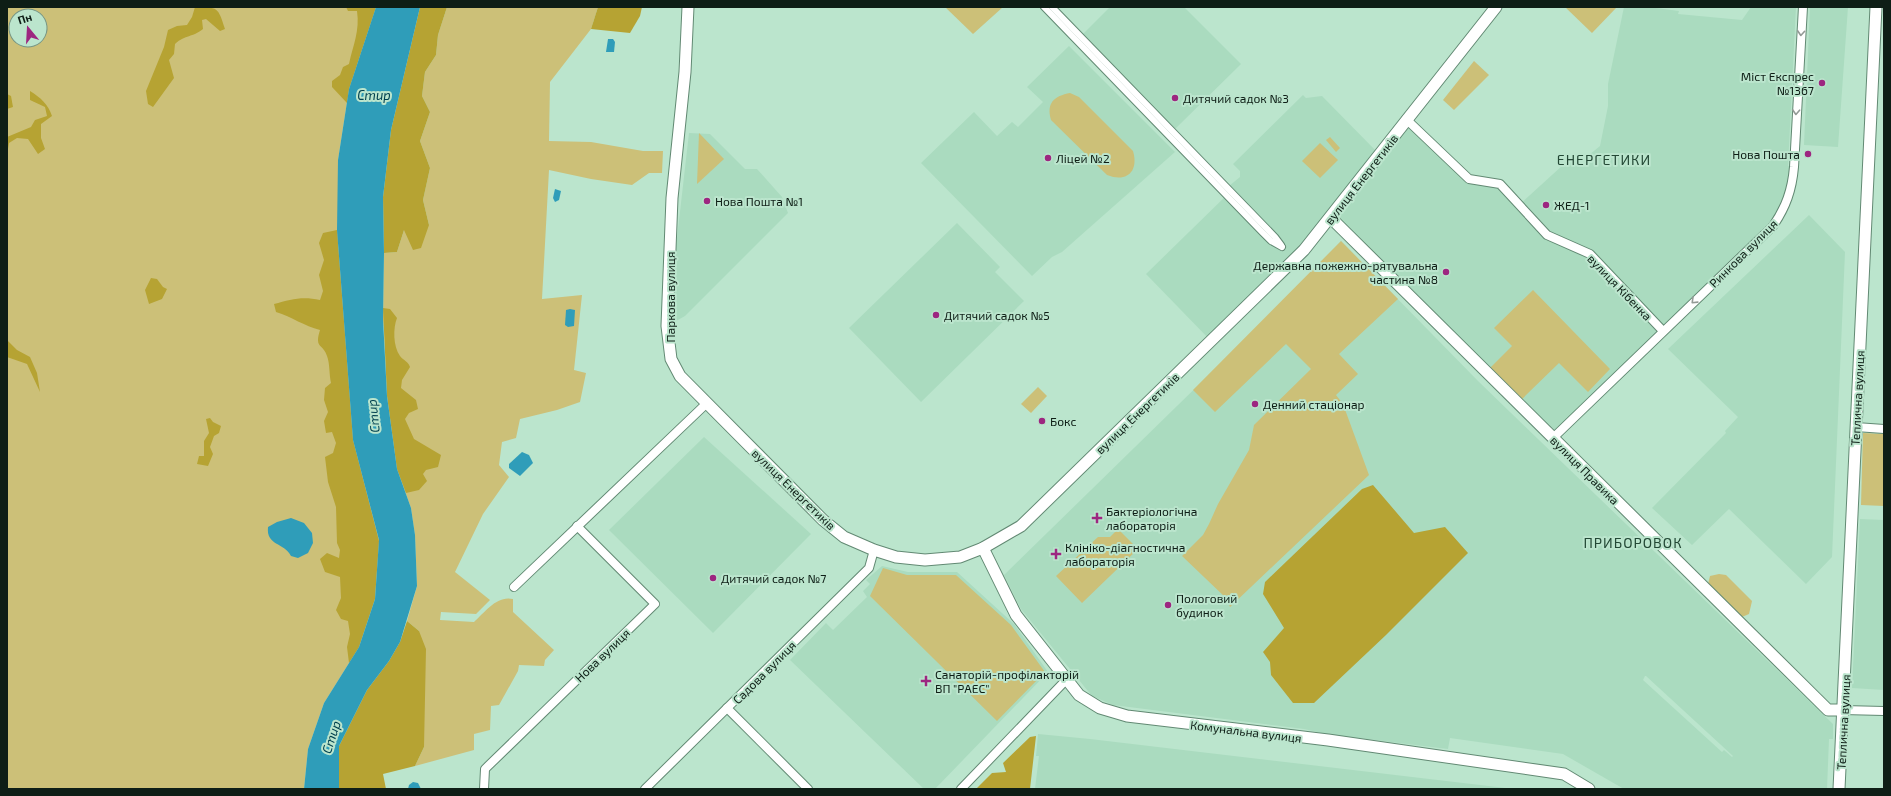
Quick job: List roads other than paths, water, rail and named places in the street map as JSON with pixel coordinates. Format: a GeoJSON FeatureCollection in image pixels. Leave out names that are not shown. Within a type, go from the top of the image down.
{"type":"FeatureCollection","features":[{"type":"Feature","properties":{"kind":"street","name":"Паркова вулиця"},"geometry":{"type":"LineString","coordinates":[[688,7],[685,72],[672,198],[667,326],[671,359],[680,376],[707,403]]}},
{"type":"Feature","properties":{"kind":"street"},"geometry":{"type":"LineString","coordinates":[[1044,7],[1271,241],[1282,247],[1275,237],[1052,7]]}},
{"type":"Feature","properties":{"kind":"street","name":"вулиця Енергетиків"},"geometry":{"type":"LineString","coordinates":[[707,403],[823,520],[844,537],[874,550],[896,557],[925,560],[960,557],[983,548],[1021,526],[1299,255],[1331,218],[1406,119],[1496,7]]}},
{"type":"Feature","properties":{"kind":"street","name":"Ринкова вулиця"},"geometry":{"type":"LineString","coordinates":[[1553,438],[1662,331],[1773,226],[1785,209],[1792,185],[1803,7]]}},
{"type":"Feature","properties":{"kind":"street","name":"Теплична вулиця"},"geometry":{"type":"LineString","coordinates":[[1840,789],[1876,7]]}},
{"type":"Feature","properties":{"kind":"street","name":"вулиця Кібенка"},"geometry":{"type":"LineString","coordinates":[[1406,119],[1469,179],[1500,184],[1547,235],[1590,254],[1662,331]]}},
{"type":"Feature","properties":{"kind":"street","name":"вулиця Правика"},"geometry":{"type":"LineString","coordinates":[[1331,218],[1828,710],[1843,710]]}},
{"type":"Feature","properties":{"kind":"street"},"geometry":{"type":"LineString","coordinates":[[514,587],[707,403]]}},
{"type":"Feature","properties":{"kind":"street"},"geometry":{"type":"LineString","coordinates":[[1856,427],[1884,429]]}},
{"type":"Feature","properties":{"kind":"street","name":"Нова вулиця"},"geometry":{"type":"LineString","coordinates":[[484,789],[485,769],[655,604],[577,526]]}},
{"type":"Feature","properties":{"kind":"street","name":"Комунальна вулиця"},"geometry":{"type":"LineString","coordinates":[[983,548],[1016,615],[1079,695],[1100,708],[1127,716],[1328,740],[1564,774],[1589,789]]}},
{"type":"Feature","properties":{"kind":"street","name":"Садова вулиця"},"geometry":{"type":"LineString","coordinates":[[645,789],[869,568],[874,550]]}},
{"type":"Feature","properties":{"kind":"street"},"geometry":{"type":"LineString","coordinates":[[961,789],[1067,679]]}},
{"type":"Feature","properties":{"kind":"street"},"geometry":{"type":"LineString","coordinates":[[727,708],[808,789]]}},
{"type":"Feature","properties":{"kind":"street"},"geometry":{"type":"LineString","coordinates":[[1843,710],[1884,711]]}},
{"type":"Feature","properties":{"kind":"water","name":"Стир"},"geometry":{"type":"Polygon","coordinates":[[[376,7],[420,7],[391,130],[383,197],[383,319],[387,396],[397,469],[411,508],[415,535],[417,586],[400,642],[389,661],[367,690],[339,746],[339,789],[304,789],[308,749],[324,703],[359,647],[375,599],[379,540],[353,440],[337,230],[338,160],[349,89],[376,7]]]}},
{"type":"Feature","properties":{"kind":"water"},"geometry":{"type":"Polygon","coordinates":[[[608,39],[613,39],[615,42],[614,52],[606,52],[608,39]]]}},
{"type":"Feature","properties":{"kind":"water"},"geometry":{"type":"Polygon","coordinates":[[[555,189],[561,191],[559,200],[555,202],[553,198],[555,189]]]}},
{"type":"Feature","properties":{"kind":"water"},"geometry":{"type":"Polygon","coordinates":[[[566,310],[575,310],[574,326],[568,327],[565,325],[566,310]]]}},
{"type":"Feature","properties":{"kind":"water"},"geometry":{"type":"Polygon","coordinates":[[[522,452],[529,455],[533,463],[520,476],[509,468],[509,464],[522,452]]]}},
{"type":"Feature","properties":{"kind":"water"},"geometry":{"type":"Polygon","coordinates":[[[291,518],[304,523],[312,533],[313,543],[308,553],[298,558],[291,556],[284,548],[273,541],[268,533],[268,527],[277,522],[291,518]]]}},
{"type":"Feature","properties":{"kind":"water"},"geometry":{"type":"Polygon","coordinates":[[[413,782],[418,783],[421,789],[408,789],[409,785],[413,782]]]}},
{"type":"Feature","properties":{"kind":"place","name":"Міст Експрес №1367"},"geometry":{"type":"Point","coordinates":[1822,83]}},
{"type":"Feature","properties":{"kind":"place","name":"Дитячий садок №3"},"geometry":{"type":"Point","coordinates":[1175,98]}},
{"type":"Feature","properties":{"kind":"place","name":"Нова Пошта"},"geometry":{"type":"Point","coordinates":[1808,154]}},
{"type":"Feature","properties":{"kind":"place","name":"Ліцей №2"},"geometry":{"type":"Point","coordinates":[1048,158]}},
{"type":"Feature","properties":{"kind":"place","name":"Нова Пошта №1"},"geometry":{"type":"Point","coordinates":[707,201]}},
{"type":"Feature","properties":{"kind":"place","name":"ЖЕД-1"},"geometry":{"type":"Point","coordinates":[1546,205]}},
{"type":"Feature","properties":{"kind":"place","name":"Державна пожежно-рятувальна частина №8"},"geometry":{"type":"Point","coordinates":[1446,272]}},
{"type":"Feature","properties":{"kind":"place","name":"Дитячий садок №5"},"geometry":{"type":"Point","coordinates":[936,315]}},
{"type":"Feature","properties":{"kind":"place","name":"Денний стаціонар"},"geometry":{"type":"Point","coordinates":[1255,404]}},
{"type":"Feature","properties":{"kind":"place","name":"Бокс"},"geometry":{"type":"Point","coordinates":[1042,421]}},
{"type":"Feature","properties":{"kind":"place","name":"Бактеріологічна лабораторія"},"geometry":{"type":"Point","coordinates":[1097,518]}},
{"type":"Feature","properties":{"kind":"place","name":"Клініко-діагностична лабораторія"},"geometry":{"type":"Point","coordinates":[1056,554]}},
{"type":"Feature","properties":{"kind":"place","name":"Дитячий садок №7"},"geometry":{"type":"Point","coordinates":[713,578]}},
{"type":"Feature","properties":{"kind":"place","name":"Пологовий будинок"},"geometry":{"type":"Point","coordinates":[1168,605]}},
{"type":"Feature","properties":{"kind":"place","name":"Санаторій-профілакторій ВП \"РАЕС\""},"geometry":{"type":"Point","coordinates":[926,681]}},
{"type":"Feature","properties":{"kind":"district","name":"ЕНЕРГЕТИКИ"},"geometry":{"type":"Point","coordinates":[1604,159]}},
{"type":"Feature","properties":{"kind":"district","name":"ПРИБОРОВОК"},"geometry":{"type":"Point","coordinates":[1633,542]}}]}
